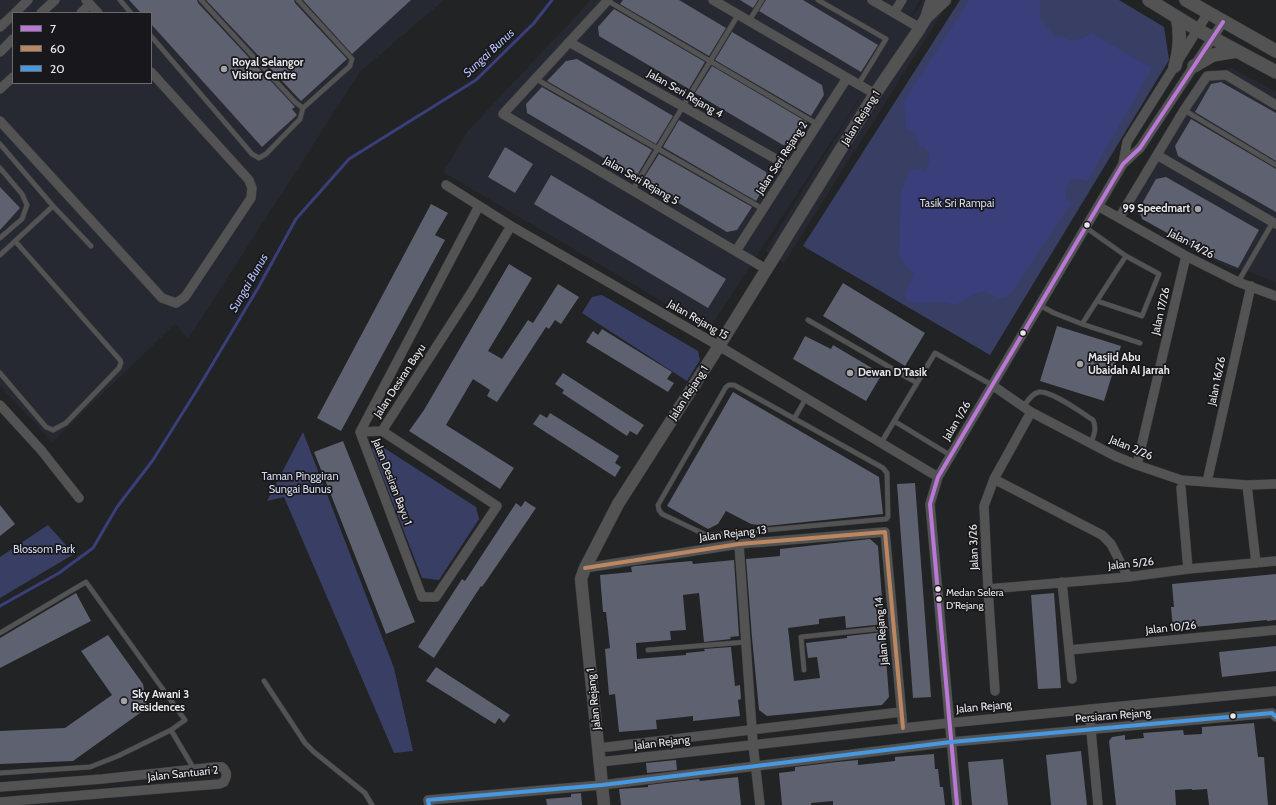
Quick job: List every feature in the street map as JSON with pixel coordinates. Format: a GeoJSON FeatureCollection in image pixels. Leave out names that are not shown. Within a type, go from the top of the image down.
{"type":"FeatureCollection","features":[{"type":"Feature","properties":{"kind":"main road"},"geometry":{"type":"LineString","coordinates":[[1149,0],[1212,38],[1276,72]]}},
{"type":"Feature","properties":{"kind":"main road"},"geometry":{"type":"LineString","coordinates":[[1186,0],[1276,51]]}},
{"type":"Feature","properties":{"kind":"main road"},"geometry":{"type":"LineString","coordinates":[[1175,66],[1180,52],[1180,34],[1177,17]]}},
{"type":"Feature","properties":{"kind":"main road"},"geometry":{"type":"LineString","coordinates":[[1194,66],[1213,56],[1237,51]]}},
{"type":"Feature","properties":{"kind":"street"},"geometry":{"type":"LineString","coordinates":[[16,12],[28,0]]}},
{"type":"Feature","properties":{"kind":"street"},"geometry":{"type":"LineString","coordinates":[[42,12],[55,0]]}},
{"type":"Feature","properties":{"kind":"street"},"geometry":{"type":"LineString","coordinates":[[535,78],[608,0]]}},
{"type":"Feature","properties":{"kind":"street"},"geometry":{"type":"LineString","coordinates":[[713,0],[875,94]]}},
{"type":"Feature","properties":{"kind":"street"},"geometry":{"type":"LineString","coordinates":[[872,0],[894,13],[923,23]]}},
{"type":"Feature","properties":{"kind":"street"},"geometry":{"type":"LineString","coordinates":[[894,13],[902,0]]}},
{"type":"Feature","properties":{"kind":"street","name":"Jalan Rejang 1"},"geometry":{"type":"LineString","coordinates":[[923,23],[932,0]]}},
{"type":"Feature","properties":{"kind":"street","name":"Jalan Rejang 1"},"geometry":{"type":"LineString","coordinates":[[604,805],[581,579],[585,568],[618,504],[719,346],[875,94],[923,23],[945,0]]}},
{"type":"Feature","properties":{"kind":"street"},"geometry":{"type":"LineString","coordinates":[[82,12],[88,2],[97,12]]}},
{"type":"Feature","properties":{"kind":"street","name":"Jalan 1/26"},"geometry":{"type":"LineString","coordinates":[[1123,164],[1127,142],[1208,13]]}},
{"type":"Feature","properties":{"kind":"street"},"geometry":{"type":"LineString","coordinates":[[0,27],[12,16]]}},
{"type":"Feature","properties":{"kind":"street","name":"Jalan 1/26"},"geometry":{"type":"LineString","coordinates":[[957,805],[930,504],[938,477],[1123,164],[1140,148],[1223,22]]}},
{"type":"Feature","properties":{"kind":"street"},"geometry":{"type":"LineString","coordinates":[[0,52],[12,40]]}},
{"type":"Feature","properties":{"kind":"street","name":"Jalan Seri Rejang 4"},"geometry":{"type":"LineString","coordinates":[[569,42],[790,168]]}},
{"type":"Feature","properties":{"kind":"street"},"geometry":{"type":"LineString","coordinates":[[0,121],[162,298],[176,303],[185,297],[251,198],[252,188],[249,180],[152,73]]}},
{"type":"Feature","properties":{"kind":"street"},"geometry":{"type":"LineString","coordinates":[[1119,218],[1184,110],[1207,76],[1226,75],[1276,105]]}},
{"type":"Feature","properties":{"kind":"street"},"geometry":{"type":"LineString","coordinates":[[0,89],[12,78]]}},
{"type":"Feature","properties":{"kind":"street","name":"Jalan Seri Rejang 5"},"geometry":{"type":"LineString","coordinates":[[535,78],[503,114],[766,269]]}},
{"type":"Feature","properties":{"kind":"street","name":"Jalan Seri Rejang 2"},"geometry":{"type":"LineString","coordinates":[[736,251],[847,78]]}},
{"type":"Feature","properties":{"kind":"street"},"geometry":{"type":"LineString","coordinates":[[1156,156],[1274,223]]}},
{"type":"Feature","properties":{"kind":"street","name":"Jalan Rejang 15"},"geometry":{"type":"LineString","coordinates":[[446,185],[511,226],[719,346],[938,477]]}},
{"type":"Feature","properties":{"kind":"street","name":"Jalan Desiran Bayu 1"},"geometry":{"type":"LineString","coordinates":[[479,206],[360,432],[422,597],[436,597],[497,506]]}},
{"type":"Feature","properties":{"kind":"street","name":"Jalan 14/26"},"geometry":{"type":"LineString","coordinates":[[1098,206],[1186,256],[1238,282],[1276,296]]}},
{"type":"Feature","properties":{"kind":"street","name":"Jalan Desiran Bayu"},"geometry":{"type":"LineString","coordinates":[[497,506],[382,431],[472,293],[511,226]]}},
{"type":"Feature","properties":{"kind":"street","name":"Jalan 17/26"},"geometry":{"type":"LineString","coordinates":[[1136,465],[1186,256]]}},
{"type":"Feature","properties":{"kind":"street","name":"Jalan 16/26"},"geometry":{"type":"LineString","coordinates":[[1207,482],[1251,286]]}},
{"type":"Feature","properties":{"kind":"street","name":"Jalan 2/26"},"geometry":{"type":"LineString","coordinates":[[992,385],[1027,409],[1136,465],[1181,480],[1247,485],[1276,484]]}},
{"type":"Feature","properties":{"kind":"street"},"geometry":{"type":"LineString","coordinates":[[0,405],[41,450],[79,498]]}},
{"type":"Feature","properties":{"kind":"street","name":"Jalan 3/26"},"geometry":{"type":"LineString","coordinates":[[995,691],[984,506],[994,479],[1027,409]]}},
{"type":"Feature","properties":{"kind":"street"},"geometry":{"type":"LineString","coordinates":[[360,432],[382,431]]}},
{"type":"Feature","properties":{"kind":"street"},"geometry":{"type":"LineString","coordinates":[[994,479],[1102,535],[1110,544],[1128,577]]}},
{"type":"Feature","properties":{"kind":"street"},"geometry":{"type":"LineString","coordinates":[[1247,485],[1256,563]]}},
{"type":"Feature","properties":{"kind":"street"},"geometry":{"type":"LineString","coordinates":[[1181,488],[1188,569]]}},
{"type":"Feature","properties":{"kind":"street","name":"Jalan Rejang 13"},"geometry":{"type":"LineString","coordinates":[[585,568],[739,544],[885,532]]}},
{"type":"Feature","properties":{"kind":"street","name":"Jalan Rejang 14"},"geometry":{"type":"LineString","coordinates":[[885,532],[902,728]]}},
{"type":"Feature","properties":{"kind":"street"},"geometry":{"type":"LineString","coordinates":[[739,544],[752,729],[760,805]]}},
{"type":"Feature","properties":{"kind":"street","name":"Jalan 5/26"},"geometry":{"type":"LineString","coordinates":[[988,589],[1128,577],[1188,569],[1276,561]]}},
{"type":"Feature","properties":{"kind":"street"},"geometry":{"type":"LineString","coordinates":[[1062,582],[1072,679]]}},
{"type":"Feature","properties":{"kind":"street","name":"Jalan 10/26"},"geometry":{"type":"LineString","coordinates":[[1069,650],[1276,630]]}},
{"type":"Feature","properties":{"kind":"street","name":"Jalan Rejang"},"geometry":{"type":"LineString","coordinates":[[600,762],[949,723],[1276,691]]}},
{"type":"Feature","properties":{"kind":"street"},"geometry":{"type":"LineString","coordinates":[[1088,709],[1098,805]]}},
{"type":"Feature","properties":{"kind":"street"},"geometry":{"type":"LineString","coordinates":[[599,748],[901,712]]}},
{"type":"Feature","properties":{"kind":"street","name":"Persiaran Rejang"},"geometry":{"type":"LineString","coordinates":[[428,802],[602,785],[951,742],[1091,731],[1272,713],[1276,717]]}},
{"type":"Feature","properties":{"kind":"street","name":"Jalan Santuari 2"},"geometry":{"type":"LineString","coordinates":[[0,787],[222,767],[226,770],[227,776],[224,782],[219,784],[0,802]]}},
{"type":"Feature","properties":{"kind":"lane"},"geometry":{"type":"LineString","coordinates":[[120,0],[130,12]]}},
{"type":"Feature","properties":{"kind":"lane"},"geometry":{"type":"LineString","coordinates":[[201,0],[295,102],[303,108]]}},
{"type":"Feature","properties":{"kind":"lane"},"geometry":{"type":"LineString","coordinates":[[152,37],[252,154],[259,158],[266,154],[300,119],[303,108],[350,66],[352,59],[298,0]]}},
{"type":"Feature","properties":{"kind":"lane"},"geometry":{"type":"LineString","coordinates":[[608,0],[709,62],[817,124]]}},
{"type":"Feature","properties":{"kind":"lane"},"geometry":{"type":"LineString","coordinates":[[749,21],[762,0]]}},
{"type":"Feature","properties":{"kind":"lane"},"geometry":{"type":"LineString","coordinates":[[818,0],[886,39],[858,85]]}},
{"type":"Feature","properties":{"kind":"lane"},"geometry":{"type":"LineString","coordinates":[[632,191],[738,15]]}},
{"type":"Feature","properties":{"kind":"lane"},"geometry":{"type":"LineString","coordinates":[[535,78],[764,209]]}},
{"type":"Feature","properties":{"kind":"lane"},"geometry":{"type":"LineString","coordinates":[[1184,110],[1276,165]]}},
{"type":"Feature","properties":{"kind":"lane"},"geometry":{"type":"LineString","coordinates":[[0,144],[53,206],[91,246]]}},
{"type":"Feature","properties":{"kind":"lane"},"geometry":{"type":"LineString","coordinates":[[0,168],[22,194],[27,205],[22,219],[0,238]]}},
{"type":"Feature","properties":{"kind":"lane"},"geometry":{"type":"LineString","coordinates":[[0,255],[53,206]]}},
{"type":"Feature","properties":{"kind":"lane"},"geometry":{"type":"LineString","coordinates":[[1238,282],[1274,223]]}},
{"type":"Feature","properties":{"kind":"lane"},"geometry":{"type":"LineString","coordinates":[[1085,227],[1126,256],[1159,274],[1142,316],[1097,301]]}},
{"type":"Feature","properties":{"kind":"lane"},"geometry":{"type":"LineString","coordinates":[[0,373],[46,427],[53,430],[66,423],[119,368],[121,363],[120,360],[15,241]]}},
{"type":"Feature","properties":{"kind":"lane"},"geometry":{"type":"LineString","coordinates":[[1082,324],[1126,256]]}},
{"type":"Feature","properties":{"kind":"lane"},"geometry":{"type":"LineString","coordinates":[[1039,305],[1054,313],[1082,324],[1140,343]]}},
{"type":"Feature","properties":{"kind":"lane"},"geometry":{"type":"LineString","coordinates":[[808,320],[917,383]]}},
{"type":"Feature","properties":{"kind":"lane"},"geometry":{"type":"LineString","coordinates":[[881,443],[935,353],[992,385]]}},
{"type":"Feature","properties":{"kind":"lane"},"geometry":{"type":"LineString","coordinates":[[729,385],[734,385],[794,419],[883,468],[887,473],[888,514],[886,519],[711,535],[704,534],[662,514],[659,510],[658,505],[729,385]]}},
{"type":"Feature","properties":{"kind":"lane"},"geometry":{"type":"LineString","coordinates":[[1027,409],[1031,396],[1040,392],[1050,393],[1092,420],[1095,424],[1091,443]]}},
{"type":"Feature","properties":{"kind":"lane"},"geometry":{"type":"LineString","coordinates":[[794,419],[806,398]]}},
{"type":"Feature","properties":{"kind":"lane"},"geometry":{"type":"LineString","coordinates":[[894,421],[950,455]]}},
{"type":"Feature","properties":{"kind":"lane"},"geometry":{"type":"LineString","coordinates":[[0,633],[86,582],[185,720],[171,730],[118,756],[90,767],[0,773]]}},
{"type":"Feature","properties":{"kind":"lane"},"geometry":{"type":"LineString","coordinates":[[804,670],[801,637],[894,627]]}},
{"type":"Feature","properties":{"kind":"lane"},"geometry":{"type":"LineString","coordinates":[[648,650],[746,642]]}},
{"type":"Feature","properties":{"kind":"lane"},"geometry":{"type":"LineString","coordinates":[[264,681],[305,743],[364,792],[372,805]]}},
{"type":"Feature","properties":{"kind":"lane"},"geometry":{"type":"LineString","coordinates":[[171,730],[194,769]]}},
{"type":"Feature","properties":{"kind":"shaded area"},"geometry":{"type":"Polygon","coordinates":[[[0,0],[444,0],[360,72],[188,339],[175,324],[52,442],[0,386],[0,0]]]}},
{"type":"Feature","properties":{"kind":"shaded area"},"geometry":{"type":"Polygon","coordinates":[[[591,0],[920,0],[904,29],[923,0],[938,0],[947,5],[784,263],[765,251],[865,90],[709,329],[443,172],[467,132],[591,0]]]}},
{"type":"Feature","properties":{"kind":"shaded area","name":"Tasik Sri Rampai"},"geometry":{"type":"Polygon","coordinates":[[[970,0],[1037,0],[1040,2],[1040,21],[1055,36],[1074,41],[1092,34],[1152,68],[1087,181],[1077,179],[1073,180],[1067,185],[1065,194],[1066,199],[1071,203],[1011,293],[1001,298],[986,292],[981,292],[972,295],[955,305],[944,302],[914,303],[907,300],[905,294],[914,274],[899,256],[901,194],[909,172],[915,169],[926,171],[929,157],[926,148],[919,147],[916,135],[906,128],[904,101],[970,0]]]}},
{"type":"Feature","properties":{"kind":"shaded area"},"geometry":{"type":"Polygon","coordinates":[[[1232,68],[1276,92],[1276,283],[1247,271],[1230,269],[1121,205],[1203,74],[1232,68]]]}},
{"type":"Feature","properties":{"kind":"green space","name":"Tasik Sri Rampai"},"geometry":{"type":"Polygon","coordinates":[[[960,0],[1119,0],[1164,27],[1169,60],[990,355],[803,246],[960,0]]]}},
{"type":"Feature","properties":{"kind":"green space"},"geometry":{"type":"Polygon","coordinates":[[[602,295],[698,351],[700,360],[687,381],[582,313],[592,297],[602,295]]]}},
{"type":"Feature","properties":{"kind":"green space","name":"Taman Pinggiran Sungai Bunus"},"geometry":{"type":"Polygon","coordinates":[[[303,432],[394,668],[413,751],[394,753],[284,497],[267,501],[303,432]]]}},
{"type":"Feature","properties":{"kind":"green space"},"geometry":{"type":"Polygon","coordinates":[[[378,444],[476,507],[479,519],[439,580],[422,578],[372,449],[373,446],[378,444]]]}},
{"type":"Feature","properties":{"kind":"green space","name":"Blossom Park"},"geometry":{"type":"Polygon","coordinates":[[[48,525],[74,554],[0,598],[0,557],[48,525]]]}},
{"type":"Feature","properties":{"kind":"building","name":"Royal Selangor Visitor Centre"},"geometry":{"type":"Polygon","coordinates":[[[129,0],[197,0],[198,3],[295,107],[292,109],[297,115],[262,147],[152,25],[152,12],[140,12],[129,0]]]}},
{"type":"Feature","properties":{"kind":"building","name":"Royal Selangor Visitor Centre"},"geometry":{"type":"Polygon","coordinates":[[[206,0],[294,0],[295,3],[347,59],[301,101],[206,0]]]}},
{"type":"Feature","properties":{"kind":"building"},"geometry":{"type":"Polygon","coordinates":[[[303,0],[411,0],[352,54],[303,0]]]}},
{"type":"Feature","properties":{"kind":"building"},"geometry":{"type":"Polygon","coordinates":[[[623,0],[679,0],[726,28],[709,56],[620,4],[623,0]]]}},
{"type":"Feature","properties":{"kind":"building"},"geometry":{"type":"Polygon","coordinates":[[[740,0],[758,0],[753,8],[740,0]]]}},
{"type":"Feature","properties":{"kind":"building"},"geometry":{"type":"Polygon","coordinates":[[[766,0],[803,0],[878,45],[861,72],[759,11],[766,0]]]}},
{"type":"Feature","properties":{"kind":"building"},"geometry":{"type":"Polygon","coordinates":[[[614,9],[705,62],[689,89],[599,36],[598,27],[614,9]]]}},
{"type":"Feature","properties":{"kind":"building"},"geometry":{"type":"Polygon","coordinates":[[[732,32],[822,85],[824,95],[811,116],[715,60],[732,32]]]}},
{"type":"Feature","properties":{"kind":"building"},"geometry":{"type":"Polygon","coordinates":[[[577,59],[673,116],[656,144],[547,81],[566,61],[577,59]]]}},
{"type":"Feature","properties":{"kind":"building"},"geometry":{"type":"Polygon","coordinates":[[[712,66],[807,122],[793,143],[783,145],[695,93],[712,66]]]}},
{"type":"Feature","properties":{"kind":"building"},"geometry":{"type":"Polygon","coordinates":[[[1221,82],[1276,113],[1276,161],[1195,112],[1211,84],[1221,82]]]}},
{"type":"Feature","properties":{"kind":"building"},"geometry":{"type":"Polygon","coordinates":[[[542,87],[652,150],[636,177],[527,113],[526,104],[542,87]]]}},
{"type":"Feature","properties":{"kind":"building"},"geometry":{"type":"Polygon","coordinates":[[[1191,119],[1276,169],[1276,212],[1178,156],[1175,146],[1191,119]]]}},
{"type":"Feature","properties":{"kind":"building"},"geometry":{"type":"Polygon","coordinates":[[[679,120],[766,172],[768,181],[756,201],[663,147],[679,120]]]}},
{"type":"Feature","properties":{"kind":"building"},"geometry":{"type":"Polygon","coordinates":[[[505,147],[533,164],[515,193],[488,177],[505,147]]]}},
{"type":"Feature","properties":{"kind":"building"},"geometry":{"type":"Polygon","coordinates":[[[659,154],[752,207],[737,230],[727,232],[642,181],[659,154]]]}},
{"type":"Feature","properties":{"kind":"building"},"geometry":{"type":"Polygon","coordinates":[[[551,175],[726,279],[708,308],[534,204],[551,175]]]}},
{"type":"Feature","properties":{"kind":"building"},"geometry":{"type":"Polygon","coordinates":[[[1166,177],[1259,230],[1238,268],[1207,255],[1142,219],[1139,209],[1156,179],[1166,177]]]}},
{"type":"Feature","properties":{"kind":"building"},"geometry":{"type":"Polygon","coordinates":[[[0,187],[20,208],[0,230],[0,187]]]}},
{"type":"Feature","properties":{"kind":"building"},"geometry":{"type":"Polygon","coordinates":[[[431,204],[448,213],[435,235],[445,240],[341,431],[317,418],[431,204]]]}},
{"type":"Feature","properties":{"kind":"building"},"geometry":{"type":"Polygon","coordinates":[[[509,264],[532,278],[488,351],[502,359],[528,320],[533,323],[558,284],[579,297],[561,324],[555,320],[549,329],[546,327],[497,402],[487,396],[490,390],[473,379],[446,425],[514,468],[500,489],[409,431],[424,410],[509,264]]]}},
{"type":"Feature","properties":{"kind":"building"},"geometry":{"type":"Polygon","coordinates":[[[843,283],[925,333],[905,366],[823,316],[843,283]]]}},
{"type":"Feature","properties":{"kind":"building","name":"Masjid Abu Ubaidah Al Jarrah"},"geometry":{"type":"Polygon","coordinates":[[[1057,326],[1121,346],[1104,401],[1040,381],[1057,326]]]}},
{"type":"Feature","properties":{"kind":"building"},"geometry":{"type":"Polygon","coordinates":[[[602,329],[672,372],[667,379],[674,383],[668,392],[586,342],[593,331],[598,335],[602,329]]]}},
{"type":"Feature","properties":{"kind":"building","name":"Dewan D'Tasik"},"geometry":{"type":"Polygon","coordinates":[[[805,336],[831,349],[833,345],[882,374],[866,401],[793,359],[805,336]]]}},
{"type":"Feature","properties":{"kind":"building"},"geometry":{"type":"Polygon","coordinates":[[[563,373],[644,425],[637,435],[630,431],[627,436],[562,393],[564,390],[555,384],[563,373]]]}},
{"type":"Feature","properties":{"kind":"building"},"geometry":{"type":"Polygon","coordinates":[[[733,392],[879,477],[883,514],[766,526],[751,524],[726,511],[718,524],[708,529],[667,506],[733,392]]]}},
{"type":"Feature","properties":{"kind":"building"},"geometry":{"type":"Polygon","coordinates":[[[550,413],[619,456],[615,463],[621,467],[615,477],[533,424],[540,414],[547,418],[550,413]]]}},
{"type":"Feature","properties":{"kind":"building"},"geometry":{"type":"Polygon","coordinates":[[[343,441],[415,622],[386,634],[314,452],[343,441]]]}},
{"type":"Feature","properties":{"kind":"building","name":"Medan Selera D'Rejang"},"geometry":{"type":"Polygon","coordinates":[[[915,483],[931,697],[913,698],[897,484],[915,483]]]}},
{"type":"Feature","properties":{"kind":"building"},"geometry":{"type":"Polygon","coordinates":[[[525,501],[536,508],[482,587],[481,586],[434,658],[418,647],[462,579],[465,581],[516,503],[521,507],[525,501]]]}},
{"type":"Feature","properties":{"kind":"building"},"geometry":{"type":"Polygon","coordinates":[[[0,505],[15,524],[0,536],[0,505]]]}},
{"type":"Feature","properties":{"kind":"building"},"geometry":{"type":"Polygon","coordinates":[[[870,539],[878,546],[884,624],[846,628],[845,616],[819,619],[819,624],[788,628],[794,681],[820,678],[817,657],[808,658],[806,643],[847,638],[847,636],[884,632],[889,697],[882,705],[767,716],[759,710],[746,559],[780,556],[780,549],[870,539]]]}},
{"type":"Feature","properties":{"kind":"building"},"geometry":{"type":"Polygon","coordinates":[[[734,560],[739,636],[730,637],[731,639],[704,642],[699,593],[683,595],[686,630],[670,631],[671,640],[636,643],[637,659],[686,655],[686,653],[705,651],[704,649],[731,647],[735,686],[740,685],[741,699],[738,700],[740,716],[693,721],[693,716],[656,720],[657,729],[619,732],[615,694],[609,695],[605,649],[610,648],[606,612],[603,612],[600,575],[632,572],[631,567],[635,566],[692,561],[693,564],[734,560]]]}},
{"type":"Feature","properties":{"kind":"building"},"geometry":{"type":"Polygon","coordinates":[[[1276,574],[1276,620],[1173,629],[1171,607],[1174,607],[1172,584],[1276,574]]]}},
{"type":"Feature","properties":{"kind":"building"},"geometry":{"type":"Polygon","coordinates":[[[76,593],[91,621],[0,668],[0,638],[76,593]]]}},
{"type":"Feature","properties":{"kind":"building"},"geometry":{"type":"Polygon","coordinates":[[[1054,593],[1061,688],[1038,689],[1031,595],[1054,593]]]}},
{"type":"Feature","properties":{"kind":"building","name":"Sky Awani 3 Residences"},"geometry":{"type":"Polygon","coordinates":[[[108,635],[143,684],[147,708],[73,761],[0,764],[0,731],[65,728],[112,695],[81,651],[108,635]]]}},
{"type":"Feature","properties":{"kind":"building"},"geometry":{"type":"Polygon","coordinates":[[[1276,646],[1276,671],[1222,677],[1219,652],[1276,646]]]}},
{"type":"Feature","properties":{"kind":"building"},"geometry":{"type":"Polygon","coordinates":[[[436,667],[510,715],[504,723],[499,718],[495,724],[426,681],[436,667]]]}},
{"type":"Feature","properties":{"kind":"building"},"geometry":{"type":"Polygon","coordinates":[[[1254,723],[1258,757],[1264,757],[1268,805],[1209,805],[1207,789],[1192,789],[1175,790],[1176,805],[1116,805],[1109,741],[1112,737],[1125,735],[1125,740],[1144,738],[1143,733],[1183,730],[1184,735],[1202,734],[1202,727],[1254,723]]]}},
{"type":"Feature","properties":{"kind":"building"},"geometry":{"type":"Polygon","coordinates":[[[1081,751],[1087,805],[1051,805],[1046,755],[1081,751]]]}},
{"type":"Feature","properties":{"kind":"building"},"geometry":{"type":"Polygon","coordinates":[[[934,754],[935,769],[938,769],[940,787],[943,787],[945,805],[833,805],[833,801],[811,803],[811,805],[782,805],[779,773],[795,771],[795,767],[858,760],[858,765],[895,761],[895,757],[934,754]]]}},
{"type":"Feature","properties":{"kind":"building"},"geometry":{"type":"Polygon","coordinates":[[[1003,759],[1008,805],[972,805],[968,762],[1003,759]]]}},
{"type":"Feature","properties":{"kind":"building"},"geometry":{"type":"Polygon","coordinates":[[[676,760],[677,770],[647,773],[646,763],[676,760]]]}},
{"type":"Feature","properties":{"kind":"building"},"geometry":{"type":"Polygon","coordinates":[[[738,777],[741,805],[621,805],[619,789],[648,787],[648,785],[699,779],[700,781],[738,777]]]}},
{"type":"Feature","properties":{"kind":"building"},"geometry":{"type":"Polygon","coordinates":[[[581,793],[582,805],[547,805],[546,799],[571,797],[571,794],[581,793]]]}},
{"type":"Feature","properties":{"kind":"waterway","name":"Sungai Bunus"},"geometry":{"type":"LineString","coordinates":[[0,606],[59,573],[93,548],[117,507],[153,460],[197,390],[258,288],[296,219],[349,159],[476,80],[534,23],[552,0]]}},
{"type":"Feature","properties":{"kind":"transit line","name":"7"},"geometry":{"type":"LineString","coordinates":[[957,805],[930,504],[938,477],[1123,164],[1140,148],[1223,22]]}},
{"type":"Feature","properties":{"kind":"transit line","name":"60"},"geometry":{"type":"LineString","coordinates":[[585,568],[739,544],[885,532],[903,728]]}},
{"type":"Feature","properties":{"kind":"transit line","name":"20"},"geometry":{"type":"LineString","coordinates":[[429,805],[428,800],[602,785],[951,742],[1272,713],[1276,717]]}},
{"type":"Feature","properties":{"kind":"place","name":"Royal Selangor Visitor Centre"},"geometry":{"type":"Point","coordinates":[224,69]}},
{"type":"Feature","properties":{"kind":"place","name":"99 Speedmart"},"geometry":{"type":"Point","coordinates":[1198,209]}},
{"type":"Feature","properties":{"kind":"place","name":"Masjid Abu Ubaidah Al Jarrah"},"geometry":{"type":"Point","coordinates":[1080,364]}},
{"type":"Feature","properties":{"kind":"place","name":"Dewan D'Tasik"},"geometry":{"type":"Point","coordinates":[850,373]}},
{"type":"Feature","properties":{"kind":"place","name":"Medan Selera D'Rejang"},"geometry":{"type":"Point","coordinates":[939,599]}},
{"type":"Feature","properties":{"kind":"place","name":"Sky Awani 3 Residences"},"geometry":{"type":"Point","coordinates":[124,701]}}]}
